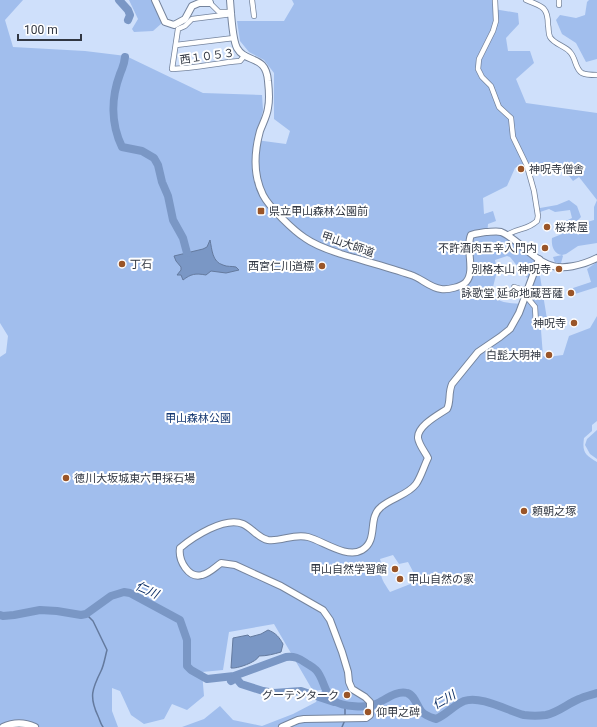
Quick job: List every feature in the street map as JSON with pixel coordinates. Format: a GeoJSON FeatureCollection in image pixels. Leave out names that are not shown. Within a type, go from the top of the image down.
{"type":"FeatureCollection","features":[{"type":"Feature","properties":{"kind":"street"},"geometry":{"type":"LineString","coordinates":[[155,0],[165,22],[174,24],[185,18],[192,6],[199,3],[210,1],[219,12],[232,12]]}},
{"type":"Feature","properties":{"kind":"street","name":"甲山大師道"},"geometry":{"type":"LineString","coordinates":[[230,0],[234,38],[237,48],[245,55],[258,61],[263,65],[267,72],[269,107],[260,131],[255,162],[258,183],[264,198],[305,238],[322,247],[412,275],[440,289],[460,286],[466,282],[471,269],[469,240],[471,235],[475,233],[500,232],[507,235],[546,264],[554,266],[577,266],[586,264],[597,258]]}},
{"type":"Feature","properties":{"kind":"street"},"geometry":{"type":"LineString","coordinates":[[252,0],[254,16]]}},
{"type":"Feature","properties":{"kind":"street"},"geometry":{"type":"LineString","coordinates":[[495,0],[496,21],[493,31],[479,59],[478,69],[482,77],[491,86],[498,107],[511,118],[513,137],[527,166],[534,191],[538,216],[537,221],[529,228],[514,230],[507,235]]}},
{"type":"Feature","properties":{"kind":"street"},"geometry":{"type":"LineString","coordinates":[[526,0],[540,5],[547,13],[550,37],[574,56],[581,72],[584,74],[597,75]]}},
{"type":"Feature","properties":{"kind":"street","name":"西１０５３"},"geometry":{"type":"LineString","coordinates":[[232,12],[192,19],[185,26],[178,29],[172,69],[193,68],[240,61],[245,55]]}},
{"type":"Feature","properties":{"kind":"street"},"geometry":{"type":"LineString","coordinates":[[176,45],[234,38]]}},
{"type":"Feature","properties":{"kind":"street"},"geometry":{"type":"LineString","coordinates":[[282,727],[304,719],[366,718],[370,715],[370,705],[365,697],[352,689],[349,682],[348,672],[342,652],[330,620],[323,610],[281,586],[235,565],[220,562],[209,572],[201,576],[195,575],[184,568],[180,562],[180,548],[207,531],[230,522],[243,524],[262,538],[270,540],[299,536],[308,537],[350,552],[357,552],[364,548],[371,539],[373,533],[373,520],[376,513],[381,507],[412,488],[417,483],[428,458],[418,439],[418,433],[422,427],[447,409],[449,390],[452,384],[478,352],[500,338],[510,329],[527,294],[539,259]]}},
{"type":"Feature","properties":{"kind":"street"},"geometry":{"type":"LineString","coordinates":[[514,287],[527,294],[535,307],[536,324]]}},
{"type":"Feature","properties":{"kind":"street"},"geometry":{"type":"LineString","coordinates":[[4,727],[10,724],[23,723],[35,727]]}},
{"type":"Feature","properties":{"kind":"green space","name":"甲山森林公園"},"geometry":{"type":"Polygon","coordinates":[[[0,0],[23,0],[5,20],[13,47],[85,51],[126,56],[203,93],[262,95],[263,110],[256,140],[286,144],[290,131],[274,119],[274,73],[264,60],[249,52],[240,41],[237,21],[284,21],[294,4],[292,0],[492,0],[494,9],[518,13],[519,24],[506,38],[508,51],[530,51],[534,63],[516,79],[526,103],[597,113],[597,200],[579,177],[573,181],[566,172],[554,164],[530,171],[527,162],[515,168],[507,186],[483,198],[484,214],[493,211],[496,221],[488,224],[487,236],[500,234],[535,258],[529,277],[527,278],[510,257],[507,256],[495,260],[497,271],[492,291],[493,295],[500,301],[523,304],[537,270],[539,270],[547,319],[541,330],[543,356],[563,355],[569,336],[590,328],[597,316],[597,421],[592,425],[592,431],[584,438],[583,443],[585,453],[597,462],[597,727],[182,727],[204,719],[220,706],[233,720],[262,726],[293,714],[316,702],[322,690],[313,691],[274,624],[229,632],[223,670],[202,672],[204,696],[187,710],[172,704],[164,719],[144,724],[131,715],[120,691],[112,688],[112,711],[118,727],[0,727],[0,357],[6,353],[8,336],[0,323],[0,0]],[[393,555],[380,559],[382,566],[381,577],[390,592],[418,581],[408,562],[399,564],[393,555]]]}},
{"type":"Feature","properties":{"kind":"green space"},"geometry":{"type":"Polygon","coordinates":[[[129,0],[152,0],[162,23],[153,31],[134,32],[132,29],[138,19],[129,0]]]}},
{"type":"Feature","properties":{"kind":"green space"},"geometry":{"type":"Polygon","coordinates":[[[589,0],[597,0],[597,59],[586,62],[576,43],[562,34],[556,20],[560,15],[576,18],[585,15],[587,2],[589,0]]]}},
{"type":"Feature","properties":{"kind":"green space"},"geometry":{"type":"Polygon","coordinates":[[[569,200],[577,206],[581,217],[578,220],[581,224],[594,220],[594,207],[597,200],[597,243],[578,246],[562,255],[557,253],[552,244],[552,238],[562,234],[564,222],[572,218],[570,210],[555,212],[549,209],[540,212],[540,208],[557,205],[569,200]]]}},
{"type":"Feature","properties":{"kind":"green space"},"geometry":{"type":"Polygon","coordinates":[[[563,256],[561,263],[555,263],[553,257],[563,256]]]}},
{"type":"Feature","properties":{"kind":"green space"},"geometry":{"type":"Polygon","coordinates":[[[597,262],[597,287],[575,294],[572,290],[573,288],[591,282],[587,269],[597,262]]]}},
{"type":"Feature","properties":{"kind":"green space"},"geometry":{"type":"Polygon","coordinates":[[[597,430],[597,459],[590,454],[585,445],[587,439],[597,430]]]}},
{"type":"Feature","properties":{"kind":"shaded area"},"geometry":{"type":"Polygon","coordinates":[[[210,240],[213,255],[217,261],[225,266],[236,267],[239,270],[226,273],[211,271],[206,275],[193,274],[183,280],[181,275],[177,275],[181,270],[181,267],[174,256],[203,249],[207,247],[210,240]]]}},
{"type":"Feature","properties":{"kind":"shaded area"},"geometry":{"type":"Polygon","coordinates":[[[268,630],[279,637],[282,642],[281,652],[259,656],[255,661],[246,665],[231,668],[233,638],[248,635],[250,637],[268,630]]]}},
{"type":"Feature","properties":{"kind":"waterway"},"geometry":{"type":"LineString","coordinates":[[119,0],[128,10],[130,15],[128,20]]}},
{"type":"Feature","properties":{"kind":"waterway"},"geometry":{"type":"LineString","coordinates":[[125,57],[117,83],[114,102],[114,120],[118,138],[122,147],[142,151],[154,158],[158,165],[162,182],[168,196],[173,220],[183,238],[187,253]]}},
{"type":"Feature","properties":{"kind":"waterway","name":"仁川"},"geometry":{"type":"LineString","coordinates":[[0,615],[14,615],[40,610],[81,615],[86,614],[111,596],[124,592],[130,593],[180,620],[187,640],[187,666],[207,679],[234,676],[286,657],[294,657],[312,667],[319,673],[328,694],[338,703],[349,706],[367,706],[376,704],[395,694],[403,692],[412,696],[420,710],[428,716],[436,719],[460,703],[471,700],[494,704],[524,715],[546,715],[555,712],[581,698],[597,693]]}},
{"type":"Feature","properties":{"kind":"waterway"},"geometry":{"type":"LineString","coordinates":[[86,614],[93,621],[107,650],[93,693],[93,703],[103,727]]}},
{"type":"Feature","properties":{"kind":"waterway","name":"仁川"},"geometry":{"type":"LineString","coordinates":[[231,681],[236,678],[241,684],[274,693],[301,691],[334,702]]}},
{"type":"Feature","properties":{"kind":"waterway"},"geometry":{"type":"LineString","coordinates":[[343,705],[345,707],[345,716]]}},
{"type":"Feature","properties":{"kind":"waterway"},"geometry":{"type":"LineString","coordinates":[[342,727],[345,720]]}},
{"type":"Feature","properties":{"kind":"place","name":"神呪寺僧舎"},"geometry":{"type":"Point","coordinates":[521,169]}},
{"type":"Feature","properties":{"kind":"place","name":"県立甲山森林公園前"},"geometry":{"type":"Point","coordinates":[261,211]}},
{"type":"Feature","properties":{"kind":"place","name":"桜茶屋"},"geometry":{"type":"Point","coordinates":[547,227]}},
{"type":"Feature","properties":{"kind":"place","name":"不許酒肉五辛入門内"},"geometry":{"type":"Point","coordinates":[545,248]}},
{"type":"Feature","properties":{"kind":"place","name":"丁石"},"geometry":{"type":"Point","coordinates":[122,264]}},
{"type":"Feature","properties":{"kind":"place","name":"西宮仁川道標"},"geometry":{"type":"Point","coordinates":[322,266]}},
{"type":"Feature","properties":{"kind":"place","name":"別格本山 神呪寺"},"geometry":{"type":"Point","coordinates":[559,269]}},
{"type":"Feature","properties":{"kind":"place","name":"詠歌堂 延命地蔵菩薩"},"geometry":{"type":"Point","coordinates":[571,293]}},
{"type":"Feature","properties":{"kind":"place","name":"神呪寺"},"geometry":{"type":"Point","coordinates":[574,323]}},
{"type":"Feature","properties":{"kind":"place","name":"白髭大明神"},"geometry":{"type":"Point","coordinates":[549,355]}},
{"type":"Feature","properties":{"kind":"place","name":"徳川大坂城東六甲採石場"},"geometry":{"type":"Point","coordinates":[66,478]}},
{"type":"Feature","properties":{"kind":"place","name":"頼朝之塚"},"geometry":{"type":"Point","coordinates":[524,511]}},
{"type":"Feature","properties":{"kind":"place","name":"甲山自然学習館"},"geometry":{"type":"Point","coordinates":[395,569]}},
{"type":"Feature","properties":{"kind":"place","name":"甲山自然の家"},"geometry":{"type":"Point","coordinates":[400,579]}},
{"type":"Feature","properties":{"kind":"place","name":"グーテンターク"},"geometry":{"type":"Point","coordinates":[347,695]}},
{"type":"Feature","properties":{"kind":"place","name":"仰甲之碑"},"geometry":{"type":"Point","coordinates":[368,712]}}]}
